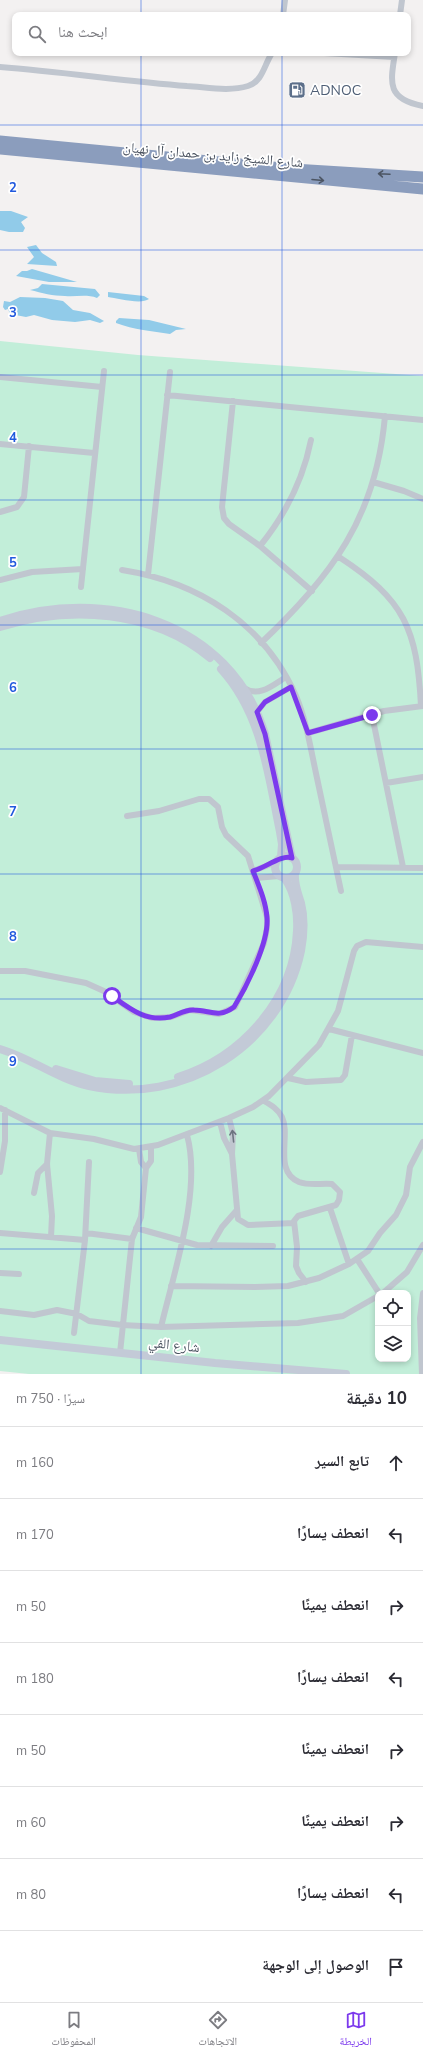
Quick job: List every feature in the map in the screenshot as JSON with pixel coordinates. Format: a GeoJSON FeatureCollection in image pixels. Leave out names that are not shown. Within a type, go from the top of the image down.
{"type":"FeatureCollection","features":[{"type":"Feature","properties":{"kind":"highway","name":"شارع الشيخ زايد بن حمدان آل نهيان"},"geometry":{"type":"LineString","coordinates":[[0,141],[293,169],[423,177]]}},
{"type":"Feature","properties":{"kind":"highway","name":"شارع الشيخ زايد بن حمدان آل نهيان"},"geometry":{"type":"LineString","coordinates":[[0,149],[423,189]]}},
{"type":"Feature","properties":{"kind":"street"},"geometry":{"type":"LineString","coordinates":[[284,12],[285,0]]}},
{"type":"Feature","properties":{"kind":"street"},"geometry":{"type":"LineString","coordinates":[[400,12],[402,0]]}},
{"type":"Feature","properties":{"kind":"street"},"geometry":{"type":"LineString","coordinates":[[0,67],[80,73],[147,83],[232,89],[248,86],[256,82],[266,68],[271,56]]}},
{"type":"Feature","properties":{"kind":"street"},"geometry":{"type":"LineString","coordinates":[[394,56],[391,80],[395,93],[407,103],[423,106]]}},
{"type":"Feature","properties":{"kind":"street"},"geometry":{"type":"LineString","coordinates":[[82,587],[94,453],[104,371]]}},
{"type":"Feature","properties":{"kind":"street"},"geometry":{"type":"LineString","coordinates":[[148,575],[170,372]]}},
{"type":"Feature","properties":{"kind":"street"},"geometry":{"type":"LineString","coordinates":[[0,377],[102,388]]}},
{"type":"Feature","properties":{"kind":"street"},"geometry":{"type":"LineString","coordinates":[[167,395],[423,420]]}},
{"type":"Feature","properties":{"kind":"street"},"geometry":{"type":"LineString","coordinates":[[233,401],[222,510],[226,521],[260,546],[312,591]]}},
{"type":"Feature","properties":{"kind":"street"},"geometry":{"type":"LineString","coordinates":[[261,643],[312,591],[339,557],[359,520],[373,482],[381,453],[385,416]]}},
{"type":"Feature","properties":{"kind":"street"},"geometry":{"type":"LineString","coordinates":[[260,546],[277,525],[296,491],[305,466],[311,440]]}},
{"type":"Feature","properties":{"kind":"street"},"geometry":{"type":"LineString","coordinates":[[0,444],[94,453]]}},
{"type":"Feature","properties":{"kind":"street"},"geometry":{"type":"LineString","coordinates":[[0,512],[17,507],[24,497],[29,446]]}},
{"type":"Feature","properties":{"kind":"street"},"geometry":{"type":"LineString","coordinates":[[373,482],[423,498]]}},
{"type":"Feature","properties":{"kind":"street"},"geometry":{"type":"LineString","coordinates":[[308,733],[372,715],[422,706],[416,652],[403,618],[390,599],[374,583],[339,557]]}},
{"type":"Feature","properties":{"kind":"street"},"geometry":{"type":"LineString","coordinates":[[0,580],[32,572],[83,569]]}},
{"type":"Feature","properties":{"kind":"street"},"geometry":{"type":"LineString","coordinates":[[122,570],[175,582],[205,596],[232,615],[261,643],[286,677],[308,733],[341,891]]}},
{"type":"Feature","properties":{"kind":"street"},"geometry":{"type":"LineString","coordinates":[[0,622],[30,613],[69,609],[111,610],[150,618],[174,627],[196,640],[223,663],[243,688],[257,712],[265,734],[292,858],[297,865],[295,885],[303,917],[304,934],[300,957],[292,980],[278,1007],[259,1033],[240,1051],[199,1076],[171,1084],[149,1088],[116,1089],[92,1086],[67,1079],[20,1056],[0,1049]]}},
{"type":"Feature","properties":{"kind":"street"},"geometry":{"type":"LineString","coordinates":[[0,627],[53,616],[108,616],[164,629],[202,652],[232,683],[245,702],[255,723],[262,745],[282,844],[275,870],[282,877],[294,900],[297,926],[295,949],[288,974],[279,993],[262,1020],[237,1045],[218,1059],[196,1070],[167,1080],[145,1084],[117,1084],[95,1081],[73,1075],[24,1052],[0,1044]]}},
{"type":"Feature","properties":{"kind":"street"},"geometry":{"type":"LineString","coordinates":[[243,688],[256,692],[286,677]]}},
{"type":"Feature","properties":{"kind":"street"},"geometry":{"type":"LineString","coordinates":[[270,686],[276,695]]}},
{"type":"Feature","properties":{"kind":"street"},"geometry":{"type":"LineString","coordinates":[[257,712],[265,702],[291,687]]}},
{"type":"Feature","properties":{"kind":"street"},"geometry":{"type":"LineString","coordinates":[[372,715],[403,867]]}},
{"type":"Feature","properties":{"kind":"street"},"geometry":{"type":"LineString","coordinates":[[386,783],[423,777]]}},
{"type":"Feature","properties":{"kind":"street"},"geometry":{"type":"LineString","coordinates":[[0,971],[24,971],[86,983],[106,992],[129,1009],[146,1016],[165,1018],[190,1010],[215,1014],[227,1012],[234,1007],[240,998],[267,934],[266,911],[256,878],[245,853],[226,835],[222,827],[218,806],[209,799],[199,799],[160,811],[127,816]]}},
{"type":"Feature","properties":{"kind":"street"},"geometry":{"type":"LineString","coordinates":[[253,871],[278,859],[292,858]]}},
{"type":"Feature","properties":{"kind":"street"},"geometry":{"type":"LineString","coordinates":[[336,867],[423,868]]}},
{"type":"Feature","properties":{"kind":"street"},"geometry":{"type":"LineString","coordinates":[[256,878],[291,878],[295,874]]}},
{"type":"Feature","properties":{"kind":"street"},"geometry":{"type":"LineString","coordinates":[[2,1109],[50,1133],[94,1139],[128,1148],[139,1149],[151,1147],[187,1135],[229,1118],[264,1100],[313,1052],[330,1029],[341,1003],[354,951],[357,946],[366,942],[423,947]]}},
{"type":"Feature","properties":{"kind":"street"},"geometry":{"type":"LineString","coordinates":[[330,1029],[423,1053]]}},
{"type":"Feature","properties":{"kind":"street"},"geometry":{"type":"LineString","coordinates":[[288,1078],[306,1082],[341,1080],[345,1075],[352,1035]]}},
{"type":"Feature","properties":{"kind":"street"},"geometry":{"type":"LineString","coordinates":[[264,1100],[276,1109],[283,1121],[285,1162],[289,1175],[302,1183],[330,1184],[337,1187],[340,1192],[339,1200],[330,1208],[298,1216],[294,1223],[297,1240],[296,1266],[306,1282]]}},
{"type":"Feature","properties":{"kind":"street"},"geometry":{"type":"LineString","coordinates":[[0,1172],[5,1141],[2,1109]]}},
{"type":"Feature","properties":{"kind":"street"},"geometry":{"type":"LineString","coordinates":[[229,1118],[234,1140],[232,1154],[238,1219],[246,1225],[294,1223]]}},
{"type":"Feature","properties":{"kind":"street"},"geometry":{"type":"LineString","coordinates":[[220,1122],[224,1138],[232,1154]]}},
{"type":"Feature","properties":{"kind":"street"},"geometry":{"type":"LineString","coordinates":[[50,1133],[46,1164],[52,1216],[51,1237]]}},
{"type":"Feature","properties":{"kind":"street"},"geometry":{"type":"LineString","coordinates":[[161,1327],[182,1240],[190,1175],[191,1153],[187,1135]]}},
{"type":"Feature","properties":{"kind":"street"},"geometry":{"type":"LineString","coordinates":[[171,1286],[267,1287],[306,1282],[349,1264],[371,1247],[380,1233],[396,1215],[406,1194],[410,1167],[423,1142]]}},
{"type":"Feature","properties":{"kind":"street"},"geometry":{"type":"LineString","coordinates":[[120,1353],[132,1239],[141,1217],[146,1168],[151,1161],[151,1147]]}},
{"type":"Feature","properties":{"kind":"street"},"geometry":{"type":"LineString","coordinates":[[139,1149],[141,1162],[146,1168]]}},
{"type":"Feature","properties":{"kind":"street"},"geometry":{"type":"LineString","coordinates":[[74,1333],[86,1240],[89,1162]]}},
{"type":"Feature","properties":{"kind":"street"},"geometry":{"type":"LineString","coordinates":[[34,1193],[38,1173],[46,1164]]}},
{"type":"Feature","properties":{"kind":"street"},"geometry":{"type":"LineString","coordinates":[[330,1208],[349,1264]]}},
{"type":"Feature","properties":{"kind":"street"},"geometry":{"type":"LineString","coordinates":[[211,1246],[222,1227],[237,1210]]}},
{"type":"Feature","properties":{"kind":"street"},"geometry":{"type":"LineString","coordinates":[[136,1228],[197,1245],[273,1246]]}},
{"type":"Feature","properties":{"kind":"street"},"geometry":{"type":"LineString","coordinates":[[0,1233],[86,1240]]}},
{"type":"Feature","properties":{"kind":"street"},"geometry":{"type":"LineString","coordinates":[[86,1233],[132,1239]]}},
{"type":"Feature","properties":{"kind":"street"},"geometry":{"type":"LineString","coordinates":[[386,1290],[407,1272],[423,1245]]}},
{"type":"Feature","properties":{"kind":"street"},"geometry":{"type":"LineString","coordinates":[[357,1259],[377,1290]]}},
{"type":"Feature","properties":{"kind":"street"},"geometry":{"type":"LineString","coordinates":[[0,1273],[19,1274]]}},
{"type":"Feature","properties":{"kind":"street"},"geometry":{"type":"LineString","coordinates":[[422,1374],[420,1318],[423,1293]]}},
{"type":"Feature","properties":{"kind":"street"},"geometry":{"type":"LineString","coordinates":[[0,1311],[34,1315],[57,1310],[77,1314],[86,1320],[122,1326],[161,1327],[313,1322],[343,1316],[375,1298]]}},
{"type":"Feature","properties":{"kind":"street","name":"شارع الفي"},"geometry":{"type":"LineString","coordinates":[[0,1340],[120,1353],[346,1374]]}},
{"type":"Feature","properties":{"kind":"green space"},"geometry":{"type":"Polygon","coordinates":[[[0,341],[138,355],[423,376],[423,1374],[29,1374],[0,1371],[0,341]]]}},
{"type":"Feature","properties":{"kind":"water"},"geometry":{"type":"Polygon","coordinates":[[[0,211],[11,211],[28,217],[21,222],[25,228],[23,232],[9,232],[0,230],[0,211]]]}},
{"type":"Feature","properties":{"kind":"water"},"geometry":{"type":"Polygon","coordinates":[[[36,245],[42,253],[56,262],[57,266],[27,264],[34,257],[27,247],[36,245]]]}},
{"type":"Feature","properties":{"kind":"water"},"geometry":{"type":"Polygon","coordinates":[[[32,269],[77,282],[49,282],[16,276],[22,271],[32,269]]]}},
{"type":"Feature","properties":{"kind":"water"},"geometry":{"type":"Polygon","coordinates":[[[42,284],[95,289],[100,295],[97,298],[85,296],[61,296],[30,290],[38,288],[42,284]]]}},
{"type":"Feature","properties":{"kind":"water"},"geometry":{"type":"Polygon","coordinates":[[[108,292],[144,296],[149,299],[145,301],[123,300],[108,297],[108,292]]]}},
{"type":"Feature","properties":{"kind":"water"},"geometry":{"type":"Polygon","coordinates":[[[20,297],[45,298],[63,301],[73,310],[90,313],[104,321],[100,323],[90,320],[75,322],[52,320],[34,315],[26,317],[10,314],[8,309],[5,310],[3,307],[4,301],[10,302],[20,297]]]}},
{"type":"Feature","properties":{"kind":"water"},"geometry":{"type":"Polygon","coordinates":[[[119,318],[149,320],[186,329],[176,330],[170,334],[143,330],[116,323],[119,318]]]}},
{"type":"Feature","properties":{"kind":"place","name":"ADNOC"},"geometry":{"type":"Point","coordinates":[297,90]}},
{"type":"Feature","properties":{"kind":"route"},"geometry":{"type":"LineString","coordinates":[[112,996],[134,1012],[152,1018],[171,1017],[190,1010],[198,1010],[210,1014],[219,1014],[227,1012],[234,1007],[240,998],[266,938],[267,917],[265,905],[253,871],[270,865],[281,857],[289,856],[292,858],[265,734],[257,712],[265,702],[291,687],[296,696],[308,733],[372,715]]}}]}
